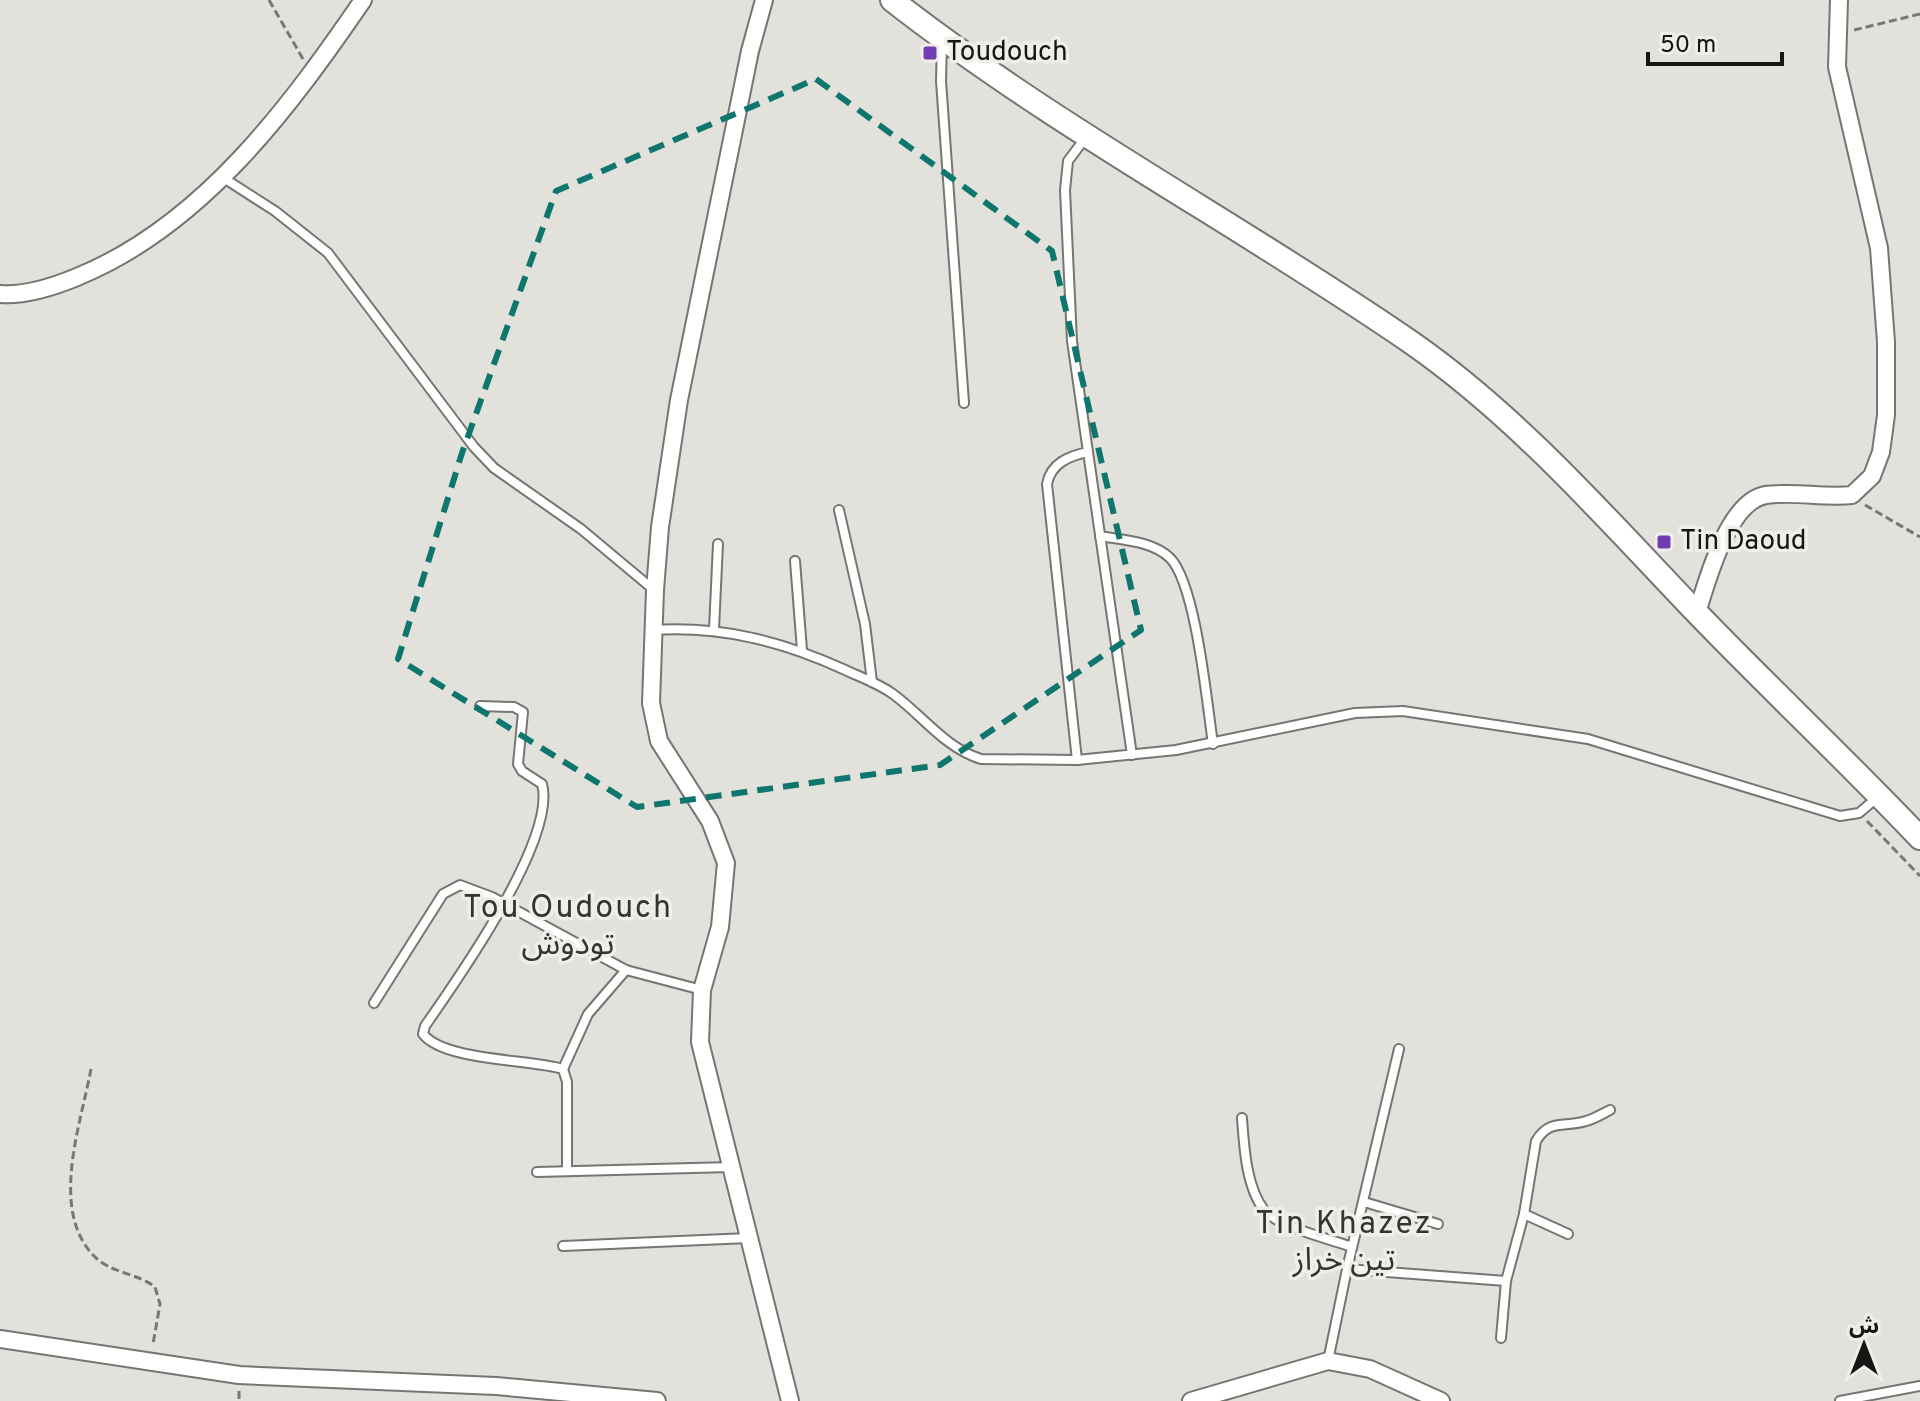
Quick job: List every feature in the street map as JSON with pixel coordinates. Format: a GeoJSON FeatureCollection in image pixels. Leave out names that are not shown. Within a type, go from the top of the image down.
{"type":"FeatureCollection","features":[{"type":"Feature","properties":{"kind":"main road"},"geometry":{"type":"LineString","coordinates":[[892,0],[942,39],[1087,136],[1411,343],[1452,375],[1571,482],[1920,838]]}},
{"type":"Feature","properties":{"kind":"street"},"geometry":{"type":"LineString","coordinates":[[0,294],[14,295],[60,284],[108,265],[169,223],[222,177],[277,118],[363,0]]}},
{"type":"Feature","properties":{"kind":"street"},"geometry":{"type":"LineString","coordinates":[[764,0],[750,51],[679,400],[660,527],[651,703],[659,741],[710,821],[726,863],[723,915],[702,990],[700,1042],[790,1401]]}},
{"type":"Feature","properties":{"kind":"street"},"geometry":{"type":"LineString","coordinates":[[1697,613],[1729,528],[1746,504],[1771,495],[1852,495],[1872,476],[1881,452],[1886,415],[1886,342],[1879,248],[1870,197],[1840,86],[1839,0]]}},
{"type":"Feature","properties":{"kind":"street"},"geometry":{"type":"LineString","coordinates":[[0,1339],[239,1375],[496,1386],[657,1401]]}},
{"type":"Feature","properties":{"kind":"street"},"geometry":{"type":"LineString","coordinates":[[1191,1401],[1328,1361],[1370,1369],[1441,1401]]}},
{"type":"Feature","properties":{"kind":"lane"},"geometry":{"type":"LineString","coordinates":[[942,39],[941,81],[964,403]]}},
{"type":"Feature","properties":{"kind":"lane"},"geometry":{"type":"LineString","coordinates":[[1087,136],[1071,154],[1065,190],[1072,341],[1132,755]]}},
{"type":"Feature","properties":{"kind":"lane"},"geometry":{"type":"LineString","coordinates":[[222,177],[275,211],[328,253],[474,447],[494,468],[581,529],[655,590]]}},
{"type":"Feature","properties":{"kind":"lane"},"geometry":{"type":"LineString","coordinates":[[1077,760],[1047,484],[1057,465],[1070,456],[1088,452]]}},
{"type":"Feature","properties":{"kind":"lane"},"geometry":{"type":"LineString","coordinates":[[839,510],[865,624],[872,682]]}},
{"type":"Feature","properties":{"kind":"lane"},"geometry":{"type":"LineString","coordinates":[[1100,536],[1153,548],[1171,559],[1177,568],[1195,630],[1213,744]]}},
{"type":"Feature","properties":{"kind":"lane"},"geometry":{"type":"LineString","coordinates":[[714,629],[718,544]]}},
{"type":"Feature","properties":{"kind":"lane"},"geometry":{"type":"LineString","coordinates":[[795,561],[802,650]]}},
{"type":"Feature","properties":{"kind":"lane"},"geometry":{"type":"LineString","coordinates":[[653,630],[714,629],[802,650],[872,682],[915,710],[944,740],[966,755],[1003,760],[1077,760],[1132,755],[1213,744],[1355,713],[1418,713],[1588,739],[1686,766],[1823,813],[1850,816],[1859,813],[1880,795]]}},
{"type":"Feature","properties":{"kind":"lane"},"geometry":{"type":"LineString","coordinates":[[480,706],[522,710],[525,718],[518,764],[522,771],[543,786],[536,826],[504,904],[425,1026],[423,1034],[428,1040],[453,1049],[563,1069]]}},
{"type":"Feature","properties":{"kind":"lane"},"geometry":{"type":"LineString","coordinates":[[374,1003],[447,890],[466,886],[626,970],[702,990]]}},
{"type":"Feature","properties":{"kind":"lane"},"geometry":{"type":"LineString","coordinates":[[567,1170],[567,1082],[563,1069],[588,1014],[626,970]]}},
{"type":"Feature","properties":{"kind":"lane"},"geometry":{"type":"LineString","coordinates":[[1328,1361],[1399,1049]]}},
{"type":"Feature","properties":{"kind":"lane"},"geometry":{"type":"LineString","coordinates":[[1501,1338],[1506,1281],[1524,1214],[1532,1157],[1542,1131],[1555,1123],[1587,1121],[1610,1110]]}},
{"type":"Feature","properties":{"kind":"lane"},"geometry":{"type":"LineString","coordinates":[[1242,1118],[1252,1182],[1263,1209],[1282,1222],[1352,1247]]}},
{"type":"Feature","properties":{"kind":"lane"},"geometry":{"type":"LineString","coordinates":[[537,1172],[732,1167]]}},
{"type":"Feature","properties":{"kind":"lane"},"geometry":{"type":"LineString","coordinates":[[1364,1202],[1438,1224]]}},
{"type":"Feature","properties":{"kind":"lane"},"geometry":{"type":"LineString","coordinates":[[1524,1214],[1568,1234]]}},
{"type":"Feature","properties":{"kind":"lane"},"geometry":{"type":"LineString","coordinates":[[563,1246],[749,1238]]}},
{"type":"Feature","properties":{"kind":"lane"},"geometry":{"type":"LineString","coordinates":[[1347,1269],[1506,1281]]}},
{"type":"Feature","properties":{"kind":"lane"},"geometry":{"type":"LineString","coordinates":[[1840,1401],[1920,1386]]}},
{"type":"Feature","properties":{"kind":"path"},"geometry":{"type":"LineString","coordinates":[[269,0],[310,74]]}},
{"type":"Feature","properties":{"kind":"path"},"geometry":{"type":"LineString","coordinates":[[1837,33],[1890,24],[1920,14]]}},
{"type":"Feature","properties":{"kind":"path"},"geometry":{"type":"LineString","coordinates":[[1852,495],[1920,537]]}},
{"type":"Feature","properties":{"kind":"path"},"geometry":{"type":"LineString","coordinates":[[1859,813],[1920,876]]}},
{"type":"Feature","properties":{"kind":"path"},"geometry":{"type":"LineString","coordinates":[[91,1069],[73,1176],[73,1213],[80,1235],[94,1256],[151,1284],[157,1291],[159,1317],[148,1363]]}},
{"type":"Feature","properties":{"kind":"highlighted area"},"geometry":{"type":"Polygon","coordinates":[[[816,79],[1052,251],[1141,630],[940,765],[637,807],[398,659],[462,453],[556,191],[816,79]]]}},
{"type":"Feature","properties":{"kind":"place","name":"Toudouch"},"geometry":{"type":"Point","coordinates":[930,53]}},
{"type":"Feature","properties":{"kind":"place","name":"Tin Daoud"},"geometry":{"type":"Point","coordinates":[1664,542]}},
{"type":"Feature","properties":{"kind":"district","name":"Tou Oudouch تودوش"},"geometry":{"type":"Point","coordinates":[568,928]}},
{"type":"Feature","properties":{"kind":"district","name":"Tin Khazez تين خراز"},"geometry":{"type":"Point","coordinates":[1344,1244]}}]}
